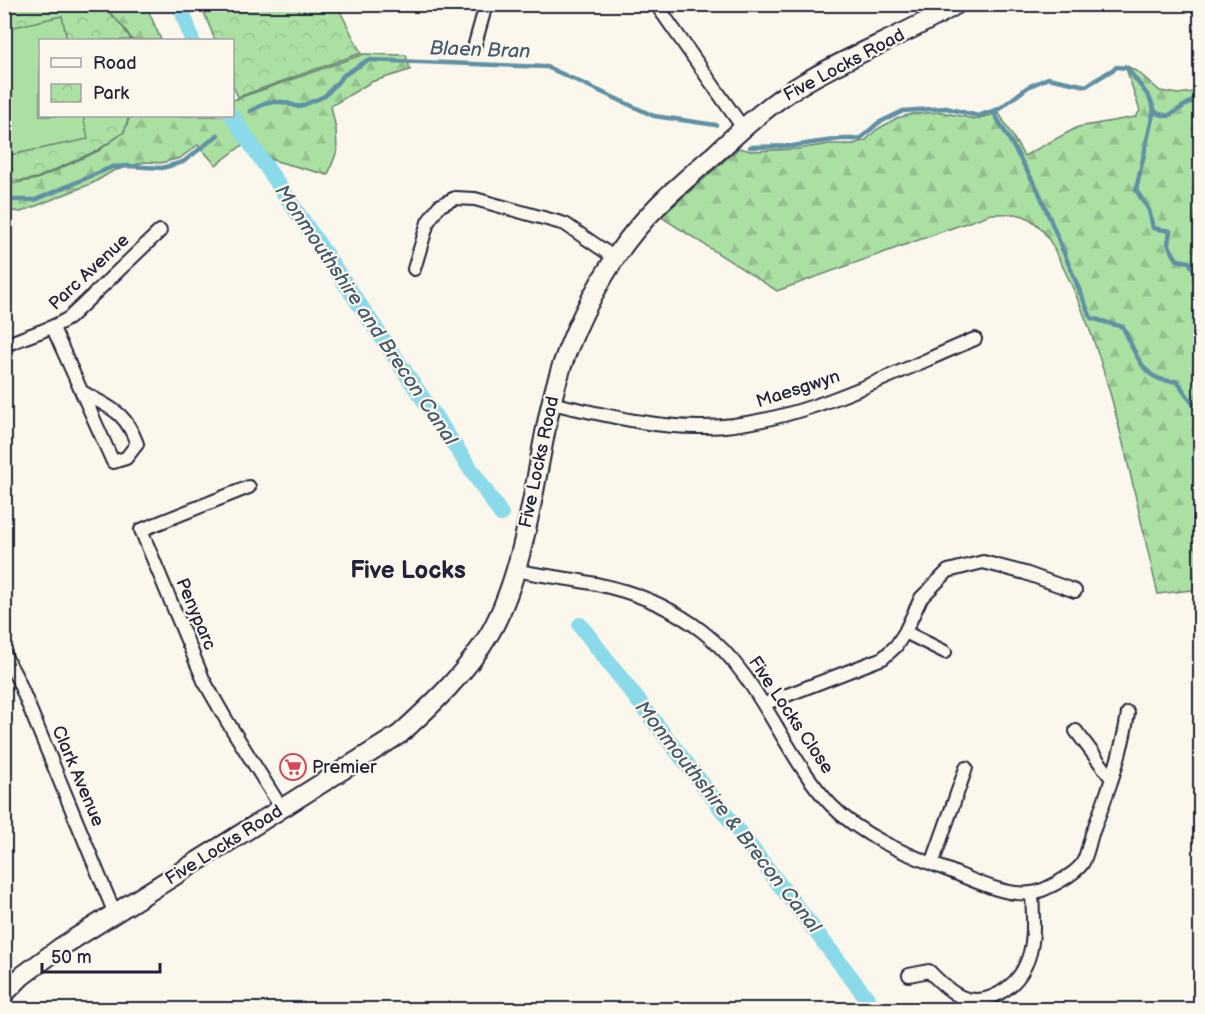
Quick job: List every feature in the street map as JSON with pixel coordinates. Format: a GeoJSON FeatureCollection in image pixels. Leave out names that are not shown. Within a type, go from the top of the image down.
{"type":"FeatureCollection","features":[{"type":"Feature","properties":{"kind":"street"},"geometry":{"type":"LineString","coordinates":[[475,44],[484,12],[482,4]]}},
{"type":"Feature","properties":{"kind":"street"},"geometry":{"type":"LineString","coordinates":[[656,4],[743,128]]}},
{"type":"Feature","properties":{"kind":"street","name":"Five Locks Road"},"geometry":{"type":"LineString","coordinates":[[4,994],[22,976],[61,947],[400,734],[437,700],[490,633],[508,592],[525,532],[551,403],[563,361],[585,311],[615,258],[652,210],[771,105],[802,84],[933,19],[957,4]]}},
{"type":"Feature","properties":{"kind":"street"},"geometry":{"type":"LineString","coordinates":[[414,269],[428,222],[439,206],[455,198],[475,199],[565,224],[615,258]]}},
{"type":"Feature","properties":{"kind":"street","name":"Parc Avenue"},"geometry":{"type":"LineString","coordinates":[[4,346],[53,328],[69,318],[160,231]]}},
{"type":"Feature","properties":{"kind":"street"},"geometry":{"type":"LineString","coordinates":[[53,328],[113,462],[126,458],[137,444],[131,428],[121,414],[84,393]]}},
{"type":"Feature","properties":{"kind":"street","name":"Maesgwyn"},"geometry":{"type":"LineString","coordinates":[[551,403],[647,423],[704,427],[765,421],[820,405],[975,339]]}},
{"type":"Feature","properties":{"kind":"street","name":"Penyparc"},"geometry":{"type":"LineString","coordinates":[[249,487],[141,530],[204,681],[282,809]]}},
{"type":"Feature","properties":{"kind":"street"},"geometry":{"type":"LineString","coordinates":[[764,704],[883,657],[896,646],[921,598],[948,572],[983,562],[1025,573],[1076,591]]}},
{"type":"Feature","properties":{"kind":"street","name":"Five Locks Close"},"geometry":{"type":"LineString","coordinates":[[515,570],[612,588],[663,606],[702,632],[734,662],[764,704],[797,760],[832,805],[870,835],[932,864],[1014,893],[1032,893],[1059,882],[1082,864],[1124,742],[1128,712]]}},
{"type":"Feature","properties":{"kind":"street"},"geometry":{"type":"LineString","coordinates":[[905,632],[945,652]]}},
{"type":"Feature","properties":{"kind":"street","name":"Clark Avenue"},"geometry":{"type":"LineString","coordinates":[[4,654],[18,680],[115,914]]}},
{"type":"Feature","properties":{"kind":"street"},"geometry":{"type":"LineString","coordinates":[[1076,731],[1112,778]]}},
{"type":"Feature","properties":{"kind":"street"},"geometry":{"type":"LineString","coordinates":[[932,864],[966,768]]}},
{"type":"Feature","properties":{"kind":"street"},"geometry":{"type":"LineString","coordinates":[[909,975],[929,971],[958,997],[991,1004],[1009,988],[1025,966],[1033,936],[1032,893]]}},
{"type":"Feature","properties":{"kind":"green space"},"geometry":{"type":"Polygon","coordinates":[[[4,5],[96,5],[102,7],[125,30],[130,39],[39,39],[39,117],[129,117],[124,132],[98,150],[37,178],[21,181],[5,180],[4,5]]]}},
{"type":"Feature","properties":{"kind":"green space"},"geometry":{"type":"Polygon","coordinates":[[[99,5],[146,5],[161,39],[131,39],[125,29],[99,5]]]}},
{"type":"Feature","properties":{"kind":"green space"},"geometry":{"type":"Polygon","coordinates":[[[201,5],[337,5],[361,53],[238,97],[234,88],[234,39],[215,39],[201,5]]]}},
{"type":"Feature","properties":{"kind":"green space"},"geometry":{"type":"Polygon","coordinates":[[[62,16],[67,39],[39,39],[39,117],[83,117],[88,139],[5,156],[5,29],[62,16]]]}},
{"type":"Feature","properties":{"kind":"green space"},"geometry":{"type":"Polygon","coordinates":[[[364,54],[406,55],[410,70],[371,82],[331,106],[336,129],[337,151],[328,175],[272,160],[252,138],[216,165],[198,145],[180,158],[161,163],[145,162],[113,171],[93,183],[21,212],[5,210],[5,185],[37,179],[98,151],[124,132],[130,117],[234,117],[234,100],[364,54]]]}},
{"type":"Feature","properties":{"kind":"green space"},"geometry":{"type":"Polygon","coordinates":[[[1125,65],[1138,72],[1160,91],[1178,94],[1200,91],[1200,589],[1158,594],[1120,429],[1096,347],[1054,249],[1047,236],[1031,220],[1017,215],[991,214],[777,291],[661,217],[739,148],[751,151],[853,144],[866,140],[876,130],[897,118],[913,114],[941,112],[975,119],[999,113],[1024,156],[1078,127],[1135,117],[1140,111],[1125,65]]]}},
{"type":"Feature","properties":{"kind":"waterway","name":"Monmouthshire and Brecon Canal"},"geometry":{"type":"LineString","coordinates":[[180,4],[192,39]]}},
{"type":"Feature","properties":{"kind":"waterway","name":"Blaen Bran"},"geometry":{"type":"LineString","coordinates":[[250,111],[268,102],[283,102],[299,107],[325,96],[344,75],[368,60],[547,67],[654,116],[716,125]]}},
{"type":"Feature","properties":{"kind":"waterway","name":"Blaen Bran"},"geometry":{"type":"LineString","coordinates":[[750,147],[792,146],[840,139],[860,139],[878,123],[903,111],[946,108],[978,116],[999,109],[1028,87],[1048,78],[1086,86],[1117,67],[1127,68],[1149,97],[1156,113],[1168,116],[1200,96]]}},
{"type":"Feature","properties":{"kind":"waterway"},"geometry":{"type":"LineString","coordinates":[[1154,109],[1136,190],[1149,210],[1153,228],[1170,231],[1168,244],[1177,260],[1189,262],[1200,277]]}},
{"type":"Feature","properties":{"kind":"waterway"},"geometry":{"type":"LineString","coordinates":[[993,111],[1038,190],[1091,318],[1123,327],[1136,356],[1148,372],[1165,381],[1177,381],[1193,404],[1200,405]]}},
{"type":"Feature","properties":{"kind":"waterway","name":"Monmouthshire and Brecon Canal"},"geometry":{"type":"LineString","coordinates":[[233,117],[501,514]]}},
{"type":"Feature","properties":{"kind":"waterway","name":"Blaen Bran"},"geometry":{"type":"LineString","coordinates":[[4,200],[35,200],[112,167],[162,168],[183,162],[218,135]]}},
{"type":"Feature","properties":{"kind":"waterway","name":"Monmouthshire & Brecon Canal"},"geometry":{"type":"LineString","coordinates":[[580,625],[876,1010]]}},
{"type":"Feature","properties":{"kind":"place","name":"Premier"},"geometry":{"type":"Point","coordinates":[293,767]}},
{"type":"Feature","properties":{"kind":"district","name":"Five Locks"},"geometry":{"type":"Point","coordinates":[408,570]}}]}
